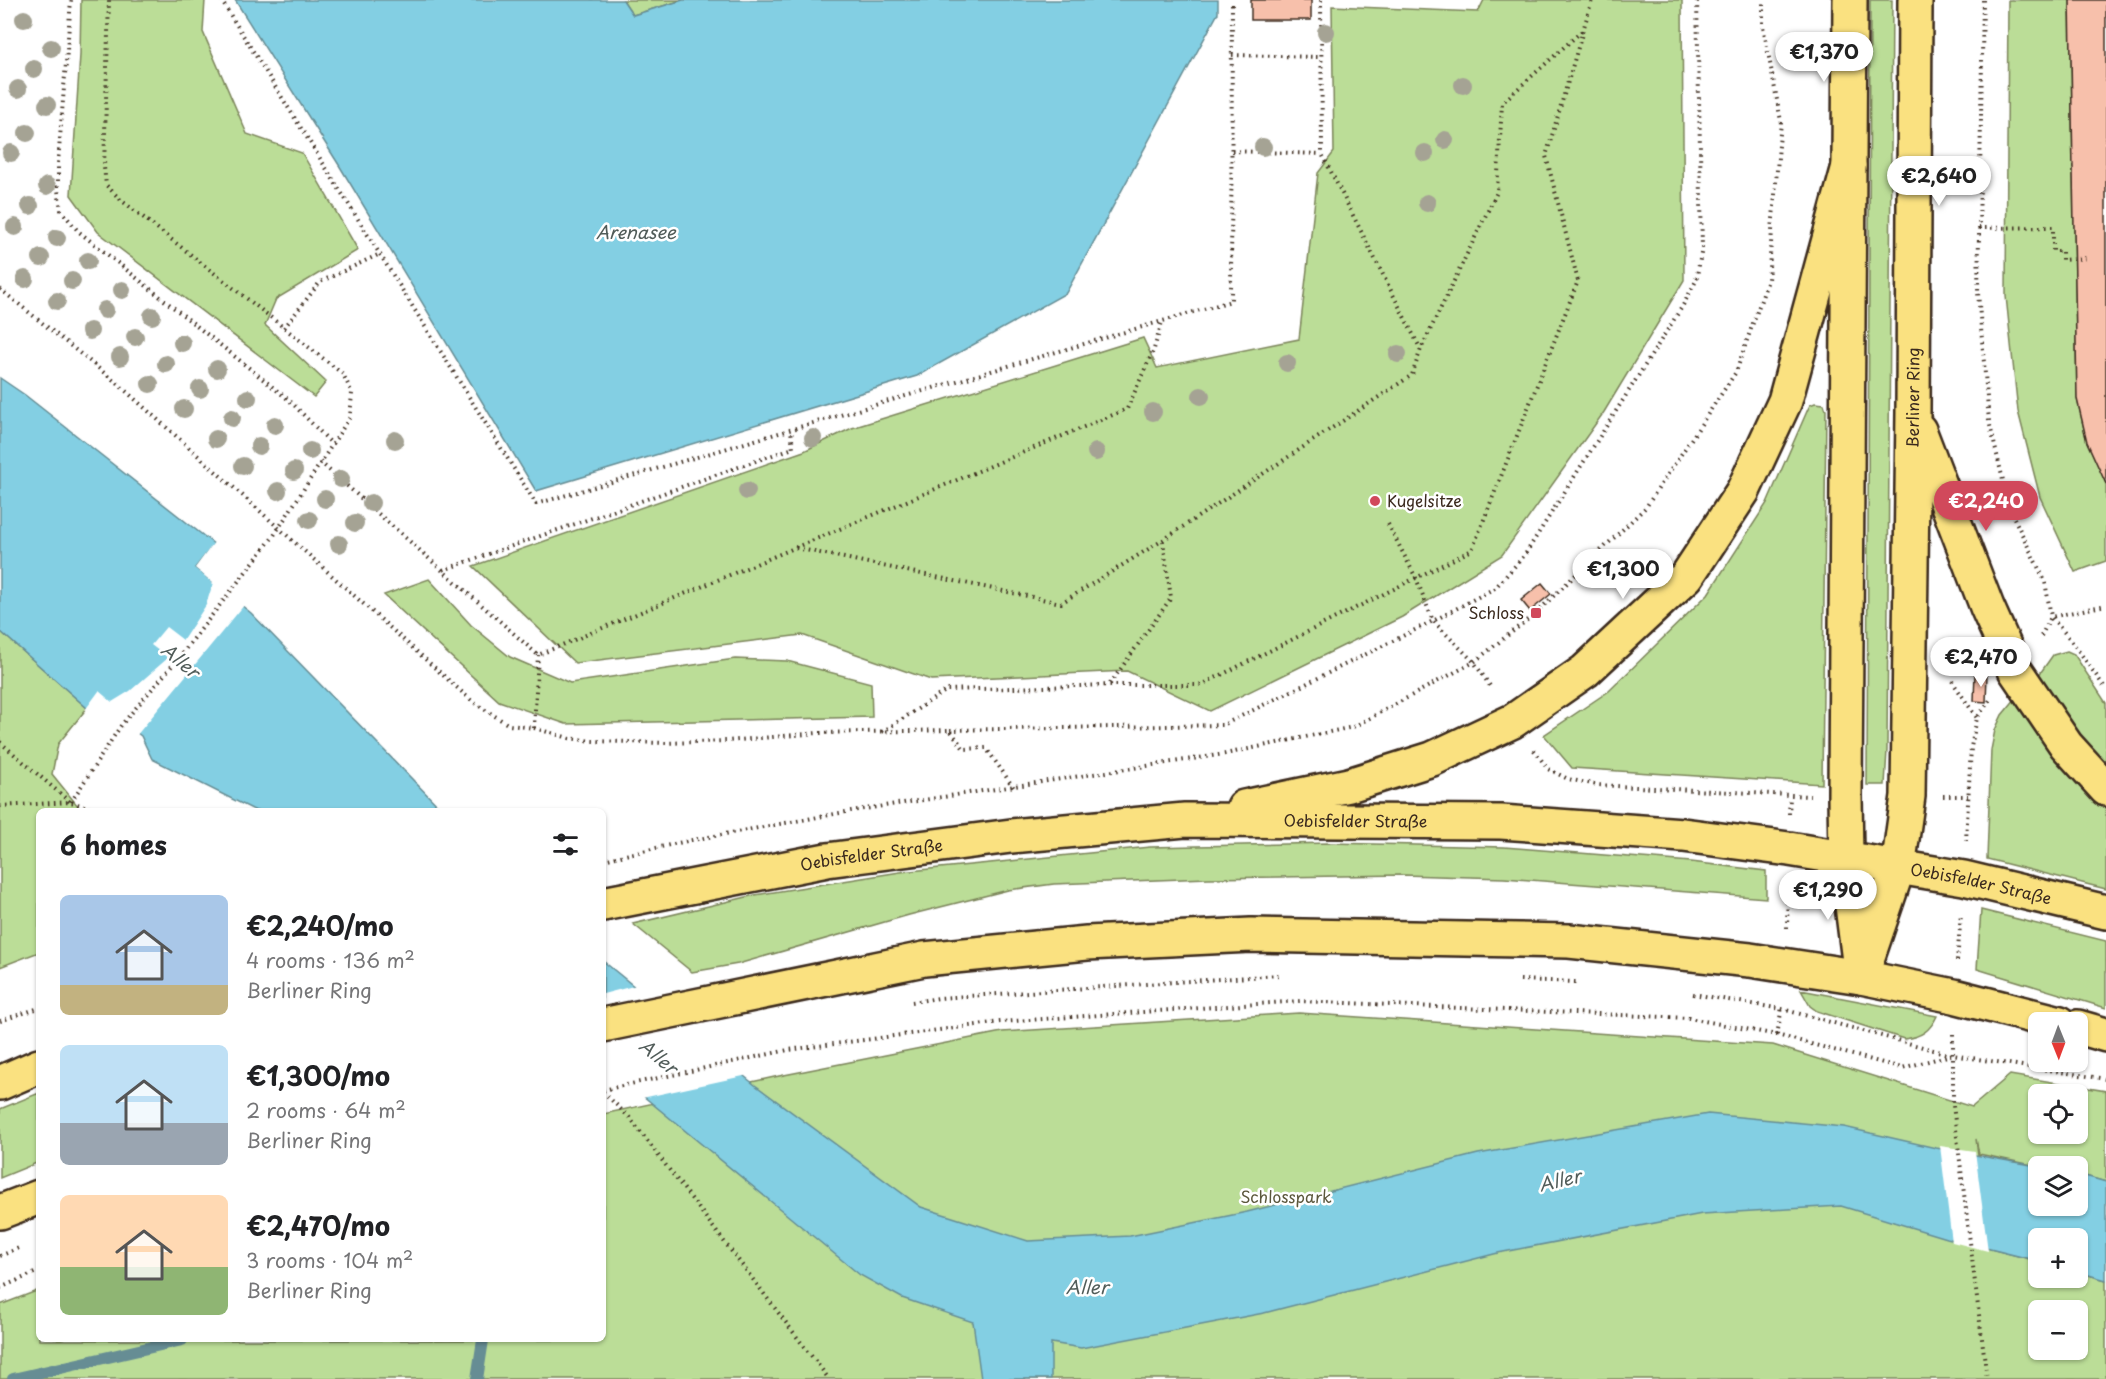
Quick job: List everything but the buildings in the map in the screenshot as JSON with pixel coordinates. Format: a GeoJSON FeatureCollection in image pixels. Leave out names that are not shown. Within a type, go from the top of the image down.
{"type":"FeatureCollection","features":[{"type":"Feature","properties":{"kind":"main road"},"geometry":{"type":"LineString","coordinates":[[1850,0],[1845,796],[1846,858],[1861,976]]}},
{"type":"Feature","properties":{"kind":"main road","name":"Berliner Ring"},"geometry":{"type":"LineString","coordinates":[[1861,976],[1898,868],[1908,796],[1915,0]]}},
{"type":"Feature","properties":{"kind":"main road"},"geometry":{"type":"LineString","coordinates":[[1185,820],[1349,784],[1432,759],[1513,721],[1585,671],[1687,576],[1743,491],[1785,401],[1849,166]]}},
{"type":"Feature","properties":{"kind":"main road"},"geometry":{"type":"LineString","coordinates":[[1913,413],[1987,607],[2015,670],[2066,745],[2106,789]]}},
{"type":"Feature","properties":{"kind":"main road","name":"Oebisfelder Straße"},"geometry":{"type":"LineString","coordinates":[[606,904],[827,860],[1011,836],[1185,820],[1501,822],[1683,835],[1789,849],[1964,878],[2106,912]]}},
{"type":"Feature","properties":{"kind":"main road"},"geometry":{"type":"LineString","coordinates":[[606,1024],[924,959],[1087,943],[1251,935],[1569,941],[1786,965],[1861,976],[2028,1015]]}},
{"type":"Feature","properties":{"kind":"main road"},"geometry":{"type":"LineString","coordinates":[[2088,1030],[2106,1035]]}},
{"type":"Feature","properties":{"kind":"main road"},"geometry":{"type":"LineString","coordinates":[[0,1083],[36,1067]]}},
{"type":"Feature","properties":{"kind":"main road"},"geometry":{"type":"LineString","coordinates":[[0,1212],[36,1198]]}},
{"type":"Feature","properties":{"kind":"path"},"geometry":{"type":"LineString","coordinates":[[71,0],[58,163],[61,210],[78,231],[290,400],[332,444]]}},
{"type":"Feature","properties":{"kind":"path"},"geometry":{"type":"LineString","coordinates":[[221,0],[536,504],[1231,301],[1232,0]]}},
{"type":"Feature","properties":{"kind":"path"},"geometry":{"type":"LineString","coordinates":[[1321,0],[1322,154],[1420,349]]}},
{"type":"Feature","properties":{"kind":"path"},"geometry":{"type":"LineString","coordinates":[[882,732],[947,690],[1201,685],[1472,550],[1578,281],[1546,156],[1592,0]]}},
{"type":"Feature","properties":{"kind":"path"},"geometry":{"type":"LineString","coordinates":[[0,289],[118,384],[473,702],[509,725],[592,741],[666,743],[727,741],[818,733],[1223,725],[1495,588],[1524,556],[1682,307],[1696,281],[1702,248],[1697,0]]}},
{"type":"Feature","properties":{"kind":"path"},"geometry":{"type":"LineString","coordinates":[[606,859],[687,841],[851,811],[1014,788],[1225,754],[1353,727],[1474,662],[1536,613],[1646,507],[1736,372],[1768,280],[1781,121],[1763,26],[1763,0]]}},
{"type":"Feature","properties":{"kind":"path"},"geometry":{"type":"LineString","coordinates":[[1983,0],[1978,293],[1989,421],[2010,510],[2045,581],[2051,617],[2106,689]]}},
{"type":"Feature","properties":{"kind":"path"},"geometry":{"type":"LineString","coordinates":[[70,802],[122,724],[177,660],[280,527],[350,417],[352,393],[343,374],[121,200],[106,185],[104,166],[107,1]]}},
{"type":"Feature","properties":{"kind":"path"},"geometry":{"type":"LineString","coordinates":[[796,548],[1060,603],[1163,540],[1412,375],[1420,349],[1497,192],[1502,103],[1583,30]]}},
{"type":"Feature","properties":{"kind":"path"},"geometry":{"type":"LineString","coordinates":[[1232,55],[1320,57]]}},
{"type":"Feature","properties":{"kind":"path"},"geometry":{"type":"LineString","coordinates":[[1232,151],[1322,154]]}},
{"type":"Feature","properties":{"kind":"path"},"geometry":{"type":"LineString","coordinates":[[1979,228],[2053,227],[2053,251],[2062,250],[2062,260],[2088,258]]}},
{"type":"Feature","properties":{"kind":"path"},"geometry":{"type":"LineString","coordinates":[[284,328],[320,282],[380,254]]}},
{"type":"Feature","properties":{"kind":"path"},"geometry":{"type":"LineString","coordinates":[[538,655],[1127,409],[1154,348],[1162,322]]}},
{"type":"Feature","properties":{"kind":"path"},"geometry":{"type":"LineString","coordinates":[[442,570],[793,448],[791,430]]}},
{"type":"Feature","properties":{"kind":"path"},"geometry":{"type":"LineString","coordinates":[[320,462],[538,655]]}},
{"type":"Feature","properties":{"kind":"path"},"geometry":{"type":"LineString","coordinates":[[1388,524],[1416,578],[1432,621],[1474,662],[1548,769],[1568,779],[1597,785],[1790,796],[1845,796]]}},
{"type":"Feature","properties":{"kind":"path"},"geometry":{"type":"LineString","coordinates":[[1110,685],[1171,598],[1163,540]]}},
{"type":"Feature","properties":{"kind":"path"},"geometry":{"type":"LineString","coordinates":[[2051,617],[2106,605]]}},
{"type":"Feature","properties":{"kind":"path"},"geometry":{"type":"LineString","coordinates":[[534,728],[538,655]]}},
{"type":"Feature","properties":{"kind":"path"},"geometry":{"type":"LineString","coordinates":[[1952,681],[1977,718]]}},
{"type":"Feature","properties":{"kind":"path"},"geometry":{"type":"LineString","coordinates":[[950,730],[963,749],[986,748],[1014,788]]}},
{"type":"Feature","properties":{"kind":"path"},"geometry":{"type":"LineString","coordinates":[[0,742],[70,802]]}},
{"type":"Feature","properties":{"kind":"path"},"geometry":{"type":"LineString","coordinates":[[1777,1035],[1786,965],[1790,796]]}},
{"type":"Feature","properties":{"kind":"path"},"geometry":{"type":"LineString","coordinates":[[1908,796],[1968,796]]}},
{"type":"Feature","properties":{"kind":"path"},"geometry":{"type":"LineString","coordinates":[[0,806],[70,802],[90,808]]}},
{"type":"Feature","properties":{"kind":"path"},"geometry":{"type":"LineString","coordinates":[[905,1003],[939,998],[1288,975]]}},
{"type":"Feature","properties":{"kind":"path"},"geometry":{"type":"LineString","coordinates":[[1511,980],[1581,982]]}},
{"type":"Feature","properties":{"kind":"path"},"geometry":{"type":"LineString","coordinates":[[1687,993],[1782,1009],[1952,1055],[2106,1079]]}},
{"type":"Feature","properties":{"kind":"path"},"geometry":{"type":"LineString","coordinates":[[606,1090],[788,1050],[1000,1022],[1300,1001],[1689,1018],[1777,1035],[1902,1068],[1952,1055]]}},
{"type":"Feature","properties":{"kind":"path"},"geometry":{"type":"LineString","coordinates":[[0,1021],[36,1009]]}},
{"type":"Feature","properties":{"kind":"path"},"geometry":{"type":"LineString","coordinates":[[606,1094],[629,1117],[829,1379]]}},
{"type":"Feature","properties":{"kind":"path"},"geometry":{"type":"LineString","coordinates":[[1953,1105],[1987,1379]]}},
{"type":"Feature","properties":{"kind":"path"},"geometry":{"type":"LineString","coordinates":[[0,1288],[36,1272]]}},
{"type":"Feature","properties":{"kind":"green space"},"geometry":{"type":"Polygon","coordinates":[[[81,0],[205,0],[203,32],[247,134],[302,153],[358,250],[276,299],[265,325],[326,382],[314,397],[98,232],[71,195],[80,55],[81,0]]]}},
{"type":"Feature","properties":{"kind":"green space"},"geometry":{"type":"Polygon","coordinates":[[[623,0],[683,0],[633,15],[623,0]]]}},
{"type":"Feature","properties":{"kind":"green space"},"geometry":{"type":"Polygon","coordinates":[[[1484,0],[1682,0],[1684,280],[1604,412],[1502,555],[1402,617],[1210,711],[1127,671],[931,680],[802,635],[575,663],[473,566],[804,451],[852,428],[1143,338],[1157,368],[1299,339],[1318,173],[1334,152],[1332,6],[1478,12],[1484,0]]]}},
{"type":"Feature","properties":{"kind":"green space"},"geometry":{"type":"Polygon","coordinates":[[[1870,0],[1892,0],[1885,785],[1867,785],[1870,0]]]}},
{"type":"Feature","properties":{"kind":"green space"},"geometry":{"type":"Polygon","coordinates":[[[2008,0],[2070,0],[2077,399],[2087,442],[2106,483],[2106,561],[2075,572],[2040,497],[2018,411],[2006,296],[2008,0]]]}},
{"type":"Feature","properties":{"kind":"green space"},"geometry":{"type":"Polygon","coordinates":[[[1815,403],[1824,404],[1826,410],[1822,784],[1572,768],[1544,735],[1609,691],[1708,594],[1767,503],[1808,409],[1815,403]]]}},
{"type":"Feature","properties":{"kind":"green space"},"geometry":{"type":"Polygon","coordinates":[[[429,579],[471,625],[510,657],[570,683],[735,659],[787,661],[871,683],[872,717],[566,724],[499,701],[384,595],[429,579]]]}},
{"type":"Feature","properties":{"kind":"green space"},"geometry":{"type":"Polygon","coordinates":[[[0,631],[87,708],[58,744],[52,774],[80,808],[36,808],[36,953],[0,967],[0,631]]]}},
{"type":"Feature","properties":{"kind":"green space"},"geometry":{"type":"Polygon","coordinates":[[[2067,651],[2074,654],[2106,703],[2106,771],[2036,679],[2053,655],[2067,651]]]}},
{"type":"Feature","properties":{"kind":"green space"},"geometry":{"type":"Polygon","coordinates":[[[2016,698],[2056,757],[2106,808],[2106,889],[1987,859],[1991,750],[1995,730],[2002,715],[2016,698]]]}},
{"type":"Feature","properties":{"kind":"green space"},"geometry":{"type":"Polygon","coordinates":[[[1330,843],[1504,847],[1691,862],[1766,871],[1766,898],[1504,878],[1403,875],[1208,878],[1054,884],[1008,890],[909,915],[738,964],[692,972],[633,924],[755,895],[900,872],[1150,847],[1330,843]]]}},
{"type":"Feature","properties":{"kind":"green space"},"geometry":{"type":"Polygon","coordinates":[[[1981,910],[2106,941],[2106,1008],[1977,969],[1981,910]]]}},
{"type":"Feature","properties":{"kind":"green space"},"geometry":{"type":"Polygon","coordinates":[[[1801,990],[1937,1016],[1924,1032],[1904,1039],[1817,1011],[1810,1006],[1801,990]]]}},
{"type":"Feature","properties":{"kind":"green space","name":"Schlosspark"},"geometry":{"type":"Polygon","coordinates":[[[1299,1013],[1773,1045],[1972,1107],[2010,1075],[2064,1084],[2028,1084],[2028,1144],[2088,1144],[2088,1088],[2106,1091],[2106,1182],[2088,1177],[2088,1156],[2028,1156],[2028,1164],[1979,1154],[1976,1139],[1990,1249],[2028,1258],[2028,1288],[2088,1288],[2088,1275],[2106,1280],[2106,1379],[0,1379],[0,1305],[36,1291],[36,1342],[606,1342],[606,1113],[1002,1032],[1299,1013]]]}},
{"type":"Feature","properties":{"kind":"green space"},"geometry":{"type":"Polygon","coordinates":[[[36,1094],[36,1163],[0,1178],[0,1109],[36,1094]]]}},
{"type":"Feature","properties":{"kind":"water","name":"Arenasee"},"geometry":{"type":"Polygon","coordinates":[[[235,0],[623,0],[633,15],[683,0],[1218,0],[1218,13],[1066,293],[917,376],[536,491],[339,165],[235,0]]]}},
{"type":"Feature","properties":{"kind":"water","name":"Aller"},"geometry":{"type":"Polygon","coordinates":[[[0,378],[25,395],[214,544],[195,568],[251,613],[440,808],[250,808],[152,759],[141,736],[100,706],[87,708],[0,631],[0,378]]]}},
{"type":"Feature","properties":{"kind":"water","name":"Aller"},"geometry":{"type":"Polygon","coordinates":[[[606,963],[755,1085],[921,1207],[1028,1241],[1130,1236],[1247,1212],[1478,1154],[1708,1114],[1844,1127],[1936,1148],[2028,1164],[2028,1216],[2088,1216],[2088,1177],[2106,1182],[2106,1280],[2088,1275],[2088,1228],[2028,1228],[2028,1258],[1946,1238],[1841,1206],[1702,1214],[1498,1253],[1264,1313],[1081,1348],[1051,1343],[1051,1379],[981,1379],[973,1322],[902,1298],[860,1275],[606,1065],[606,963]]]}},
{"type":"Feature","properties":{"kind":"pier"},"geometry":{"type":"Polygon","coordinates":[[[215,541],[216,545],[199,568],[245,604],[136,736],[99,709],[85,710],[99,691],[112,702],[130,691],[168,658],[151,645],[166,627],[183,640],[206,605],[213,583],[195,568],[215,541]]]}},
{"type":"Feature","properties":{"kind":"pier"},"geometry":{"type":"Polygon","coordinates":[[[637,985],[748,1075],[642,1098],[606,1069],[606,993],[637,985]]]}},
{"type":"Feature","properties":{"kind":"pier"},"geometry":{"type":"Polygon","coordinates":[[[1940,1146],[1975,1151],[1988,1251],[1952,1242],[1940,1146]]]}},
{"type":"Feature","properties":{"kind":"waterway"},"geometry":{"type":"LineString","coordinates":[[13,1379],[173,1342]]}},
{"type":"Feature","properties":{"kind":"waterway"},"geometry":{"type":"LineString","coordinates":[[477,1379],[483,1342]]}},
{"type":"Feature","properties":{"kind":"place","name":"Kugelsitze"},"geometry":{"type":"Point","coordinates":[1375,501]}},
{"type":"Feature","properties":{"kind":"place","name":"Schloss"},"geometry":{"type":"Point","coordinates":[1536,613]}}]}
